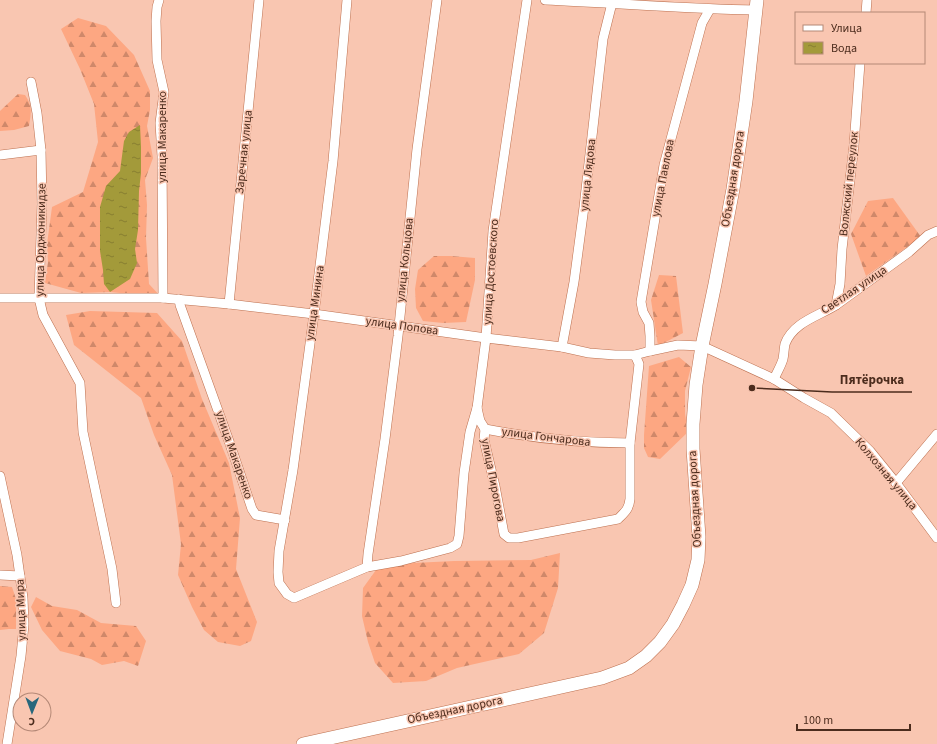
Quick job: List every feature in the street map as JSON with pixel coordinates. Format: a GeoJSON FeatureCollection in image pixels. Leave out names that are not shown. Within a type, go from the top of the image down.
{"type":"FeatureCollection","features":[{"type":"Feature","properties":{"kind":"main road","name":"Объездная дорога"},"geometry":{"type":"LineString","coordinates":[[303,744],[602,678],[629,668],[646,656],[660,642],[673,624],[692,585],[698,560],[699,537],[693,449],[696,385],[702,346],[733,189],[746,101],[756,5]]}},
{"type":"Feature","properties":{"kind":"street","name":"улица Макаренко"},"geometry":{"type":"LineString","coordinates":[[159,0],[156,21],[157,60],[164,92],[160,123],[162,156],[163,298]]}},
{"type":"Feature","properties":{"kind":"street","name":"Заречная улица"},"geometry":{"type":"LineString","coordinates":[[228,304],[259,0]]}},
{"type":"Feature","properties":{"kind":"street","name":"улица Минина"},"geometry":{"type":"LineString","coordinates":[[347,0],[333,161],[293,470],[279,551],[279,583],[287,594],[294,598],[367,567]]}},
{"type":"Feature","properties":{"kind":"street","name":"улица Кольцова"},"geometry":{"type":"LineString","coordinates":[[367,567],[399,326],[417,148],[437,0]]}},
{"type":"Feature","properties":{"kind":"street","name":"улица Достоевского"},"geometry":{"type":"LineString","coordinates":[[367,567],[401,561],[450,548],[457,544],[459,536],[464,473],[470,432],[477,408],[486,338],[493,231],[527,0]]}},
{"type":"Feature","properties":{"kind":"street"},"geometry":{"type":"LineString","coordinates":[[545,0],[612,3],[624,2],[710,9],[756,5]]}},
{"type":"Feature","properties":{"kind":"street"},"geometry":{"type":"LineString","coordinates":[[866,12],[867,0]]}},
{"type":"Feature","properties":{"kind":"street","name":"улица Лядова"},"geometry":{"type":"LineString","coordinates":[[562,347],[574,282],[584,207],[603,39],[612,3]]}},
{"type":"Feature","properties":{"kind":"street","name":"улица Павлова"},"geometry":{"type":"LineString","coordinates":[[650,350],[649,323],[643,312],[641,302],[664,165],[702,23],[710,9]]}},
{"type":"Feature","properties":{"kind":"street","name":"Волжский переулок"},"geometry":{"type":"LineString","coordinates":[[836,305],[840,284],[842,249],[854,145],[860,64]]}},
{"type":"Feature","properties":{"kind":"street","name":"улица Орджоникидзе"},"geometry":{"type":"LineString","coordinates":[[32,82],[41,150],[42,204],[39,298],[43,315],[80,383],[83,432],[112,569],[116,603]]}},
{"type":"Feature","properties":{"kind":"street"},"geometry":{"type":"LineString","coordinates":[[0,155],[41,150]]}},
{"type":"Feature","properties":{"kind":"street","name":"Светлая улица"},"geometry":{"type":"LineString","coordinates":[[774,379],[783,360],[785,344],[790,334],[812,317],[827,311],[836,305],[909,252],[928,235],[937,231]]}},
{"type":"Feature","properties":{"kind":"street","name":"улица Попова"},"geometry":{"type":"LineString","coordinates":[[0,298],[179,299],[314,314],[562,347],[589,353],[616,355],[635,355],[650,350],[678,345],[702,346]]}},
{"type":"Feature","properties":{"kind":"street","name":"улица Макаренко"},"geometry":{"type":"LineString","coordinates":[[179,299],[252,509],[256,515],[285,520]]}},
{"type":"Feature","properties":{"kind":"street","name":"Колхозная улица"},"geometry":{"type":"LineString","coordinates":[[702,346],[774,379],[831,413],[870,451],[937,538]]}},
{"type":"Feature","properties":{"kind":"street"},"geometry":{"type":"LineString","coordinates":[[630,443],[640,364],[635,355]]}},
{"type":"Feature","properties":{"kind":"street","name":"улица Гончарова"},"geometry":{"type":"LineString","coordinates":[[477,408],[480,421],[485,429],[563,440],[602,443],[630,443]]}},
{"type":"Feature","properties":{"kind":"street","name":"улица Пирогова"},"geometry":{"type":"LineString","coordinates":[[485,429],[484,440],[504,534],[509,538],[518,538],[618,519],[629,506],[630,443]]}},
{"type":"Feature","properties":{"kind":"street"},"geometry":{"type":"LineString","coordinates":[[896,483],[937,434]]}},
{"type":"Feature","properties":{"kind":"street","name":"улица Мира"},"geometry":{"type":"LineString","coordinates":[[0,476],[17,555],[23,598],[24,624],[21,656],[7,744]]}},
{"type":"Feature","properties":{"kind":"street"},"geometry":{"type":"LineString","coordinates":[[0,575],[20,576]]}},
{"type":"Feature","properties":{"kind":"green space"},"geometry":{"type":"Polygon","coordinates":[[[78,18],[106,26],[134,55],[150,91],[150,110],[147,126],[153,158],[145,180],[147,205],[146,238],[149,284],[161,297],[110,292],[81,293],[45,283],[48,262],[47,244],[52,207],[83,192],[98,142],[94,104],[80,69],[61,29],[78,18]]]}},
{"type":"Feature","properties":{"kind":"green space"},"geometry":{"type":"Polygon","coordinates":[[[18,94],[25,95],[29,103],[31,113],[29,126],[14,130],[0,131],[0,111],[18,94]]]}},
{"type":"Feature","properties":{"kind":"green space"},"geometry":{"type":"Polygon","coordinates":[[[893,198],[921,237],[866,276],[851,234],[868,201],[893,198]]]}},
{"type":"Feature","properties":{"kind":"green space"},"geometry":{"type":"Polygon","coordinates":[[[434,256],[475,258],[475,280],[466,322],[443,323],[423,321],[416,308],[415,289],[418,270],[434,256]]]}},
{"type":"Feature","properties":{"kind":"green space"},"geometry":{"type":"Polygon","coordinates":[[[659,275],[676,276],[683,333],[658,346],[651,300],[659,275]]]}},
{"type":"Feature","properties":{"kind":"green space"},"geometry":{"type":"Polygon","coordinates":[[[90,311],[157,313],[182,341],[202,399],[229,463],[240,518],[236,569],[257,622],[251,641],[240,646],[218,642],[204,630],[192,607],[178,575],[181,544],[172,475],[154,435],[141,398],[74,345],[66,315],[90,311]]]}},
{"type":"Feature","properties":{"kind":"green space"},"geometry":{"type":"Polygon","coordinates":[[[679,357],[691,367],[685,391],[685,414],[688,432],[660,459],[648,457],[644,448],[644,435],[649,366],[679,357]]]}},
{"type":"Feature","properties":{"kind":"green space"},"geometry":{"type":"Polygon","coordinates":[[[560,553],[558,588],[544,633],[519,654],[457,668],[426,681],[393,683],[375,663],[362,616],[363,588],[376,570],[413,563],[531,560],[560,553]]]}},
{"type":"Feature","properties":{"kind":"green space"},"geometry":{"type":"Polygon","coordinates":[[[0,586],[12,587],[16,599],[16,629],[0,630],[0,586]]]}},
{"type":"Feature","properties":{"kind":"green space"},"geometry":{"type":"Polygon","coordinates":[[[36,597],[52,606],[77,610],[101,623],[136,626],[146,641],[138,666],[124,661],[102,665],[91,659],[60,651],[42,630],[31,607],[36,597]]]}},
{"type":"Feature","properties":{"kind":"water"},"geometry":{"type":"Polygon","coordinates":[[[140,125],[141,173],[138,230],[135,249],[137,263],[130,279],[110,292],[104,284],[100,251],[100,207],[106,186],[120,171],[124,141],[129,132],[140,125]]]}},
{"type":"Feature","properties":{"kind":"place","name":"Пятёрочка"},"geometry":{"type":"Point","coordinates":[752,388]}}]}
